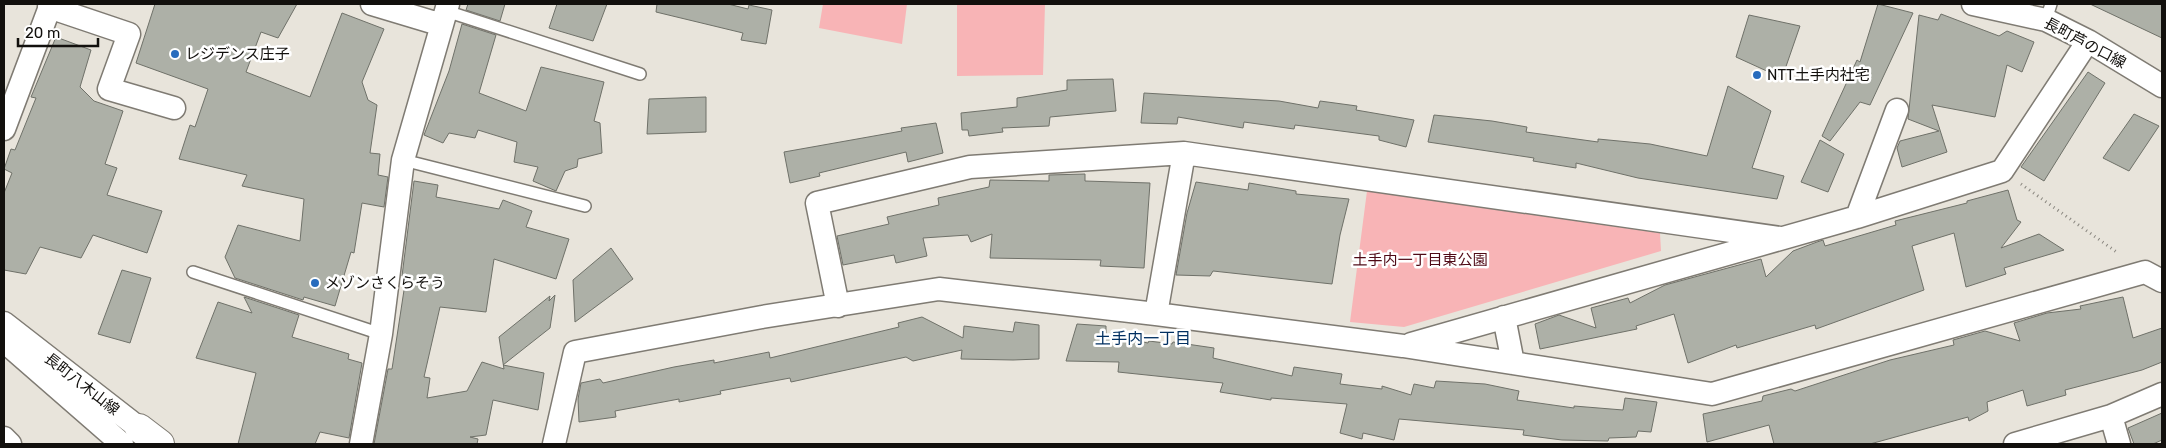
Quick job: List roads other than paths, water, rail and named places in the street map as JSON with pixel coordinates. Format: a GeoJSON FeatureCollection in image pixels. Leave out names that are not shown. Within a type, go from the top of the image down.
{"type":"FeatureCollection","features":[{"type":"Feature","properties":{"kind":"street"},"geometry":{"type":"LineString","coordinates":[[361,444],[381,334],[403,160],[445,13],[372,4]]}},
{"type":"Feature","properties":{"kind":"street","name":"長町芦の口線"},"geometry":{"type":"LineString","coordinates":[[1973,4],[2049,12],[2088,41],[2162,86]]}},
{"type":"Feature","properties":{"kind":"street"},"geometry":{"type":"LineString","coordinates":[[4,129],[50,5],[129,34],[109,89],[174,108]]}},
{"type":"Feature","properties":{"kind":"street"},"geometry":{"type":"LineString","coordinates":[[1403,346],[1856,217],[2002,171],[2088,41]]}},
{"type":"Feature","properties":{"kind":"street"},"geometry":{"type":"LineString","coordinates":[[1856,217],[1897,110]]}},
{"type":"Feature","properties":{"kind":"street"},"geometry":{"type":"LineString","coordinates":[[838,306],[817,203],[970,167],[1184,153],[1780,238]]}},
{"type":"Feature","properties":{"kind":"street"},"geometry":{"type":"LineString","coordinates":[[1156,314],[1184,153]]}},
{"type":"Feature","properties":{"kind":"street"},"geometry":{"type":"LineString","coordinates":[[554,444],[575,352],[762,317],[939,288],[1403,346],[1712,394],[2153,277]]}},
{"type":"Feature","properties":{"kind":"street"},"geometry":{"type":"LineString","coordinates":[[1504,317],[1513,363]]}},
{"type":"Feature","properties":{"kind":"street","name":"長町八木山線"},"geometry":{"type":"LineString","coordinates":[[4,323],[140,439]]}},
{"type":"Feature","properties":{"kind":"street"},"geometry":{"type":"LineString","coordinates":[[4,341],[140,439]]}},
{"type":"Feature","properties":{"kind":"street"},"geometry":{"type":"LineString","coordinates":[[2015,444],[2111,416],[2162,394]]}},
{"type":"Feature","properties":{"kind":"street"},"geometry":{"type":"LineString","coordinates":[[2111,416],[2119,444]]}},
{"type":"Feature","properties":{"kind":"street"},"geometry":{"type":"LineString","coordinates":[[4,438],[10,444]]}},
{"type":"Feature","properties":{"kind":"lane"},"geometry":{"type":"LineString","coordinates":[[445,13],[640,74]]}},
{"type":"Feature","properties":{"kind":"lane"},"geometry":{"type":"LineString","coordinates":[[403,160],[585,206]]}},
{"type":"Feature","properties":{"kind":"lane"},"geometry":{"type":"LineString","coordinates":[[193,272],[381,334]]}},
{"type":"Feature","properties":{"kind":"place","name":"レジデンス庄子"},"geometry":{"type":"Point","coordinates":[175,54]}},
{"type":"Feature","properties":{"kind":"place","name":"NTT土手内社宅"},"geometry":{"type":"Point","coordinates":[1757,75]}},
{"type":"Feature","properties":{"kind":"place","name":"メゾンさくらそう"},"geometry":{"type":"Point","coordinates":[315,283]}},
{"type":"Feature","properties":{"kind":"district","name":"土手内一丁目"},"geometry":{"type":"Point","coordinates":[1143,338]}},
{"type":"Feature","properties":{"kind":"park label","name":"土手内一丁目東公園"},"geometry":{"type":"Point","coordinates":[1420,260]}}]}
